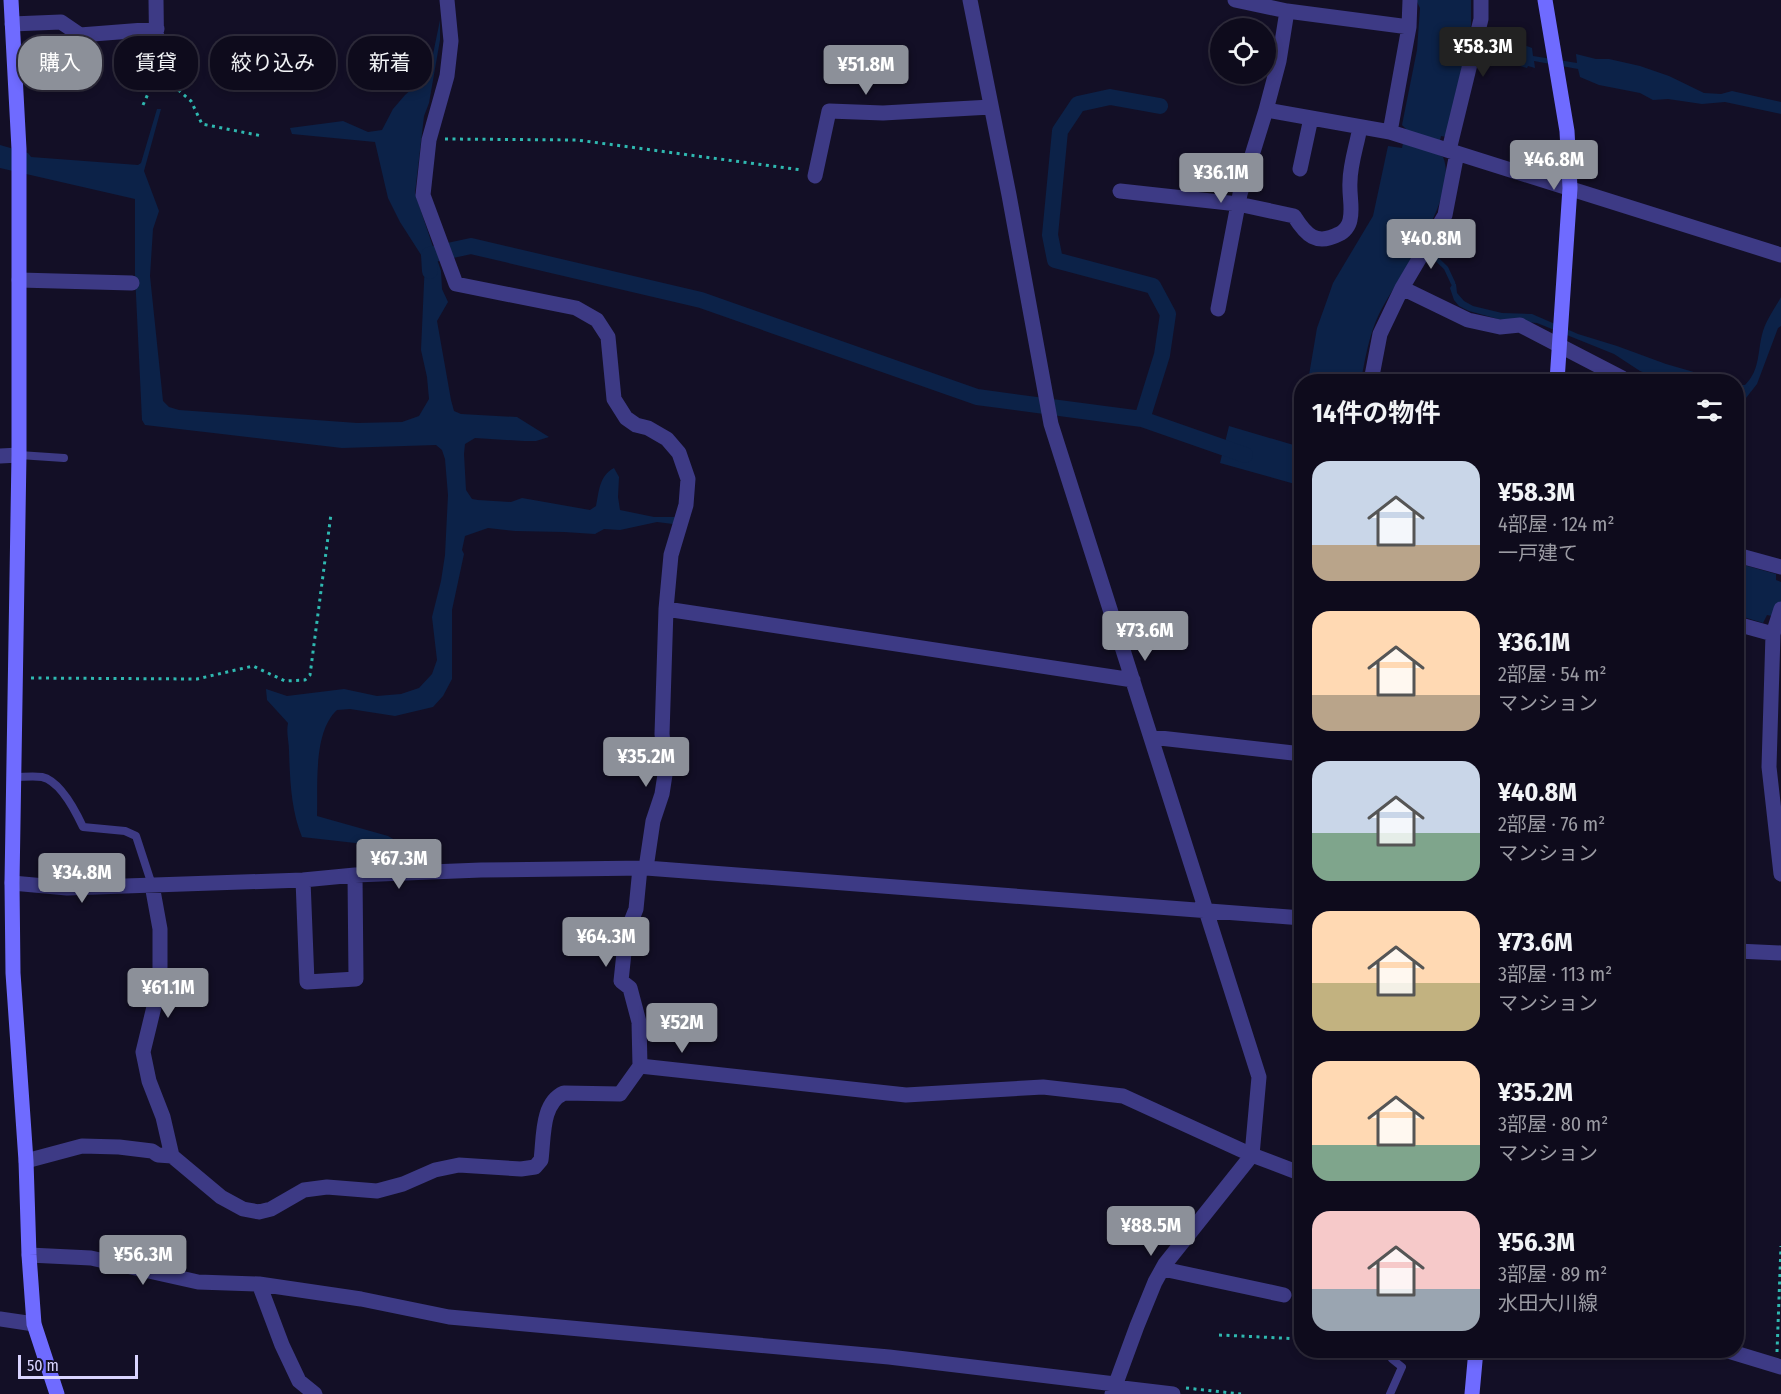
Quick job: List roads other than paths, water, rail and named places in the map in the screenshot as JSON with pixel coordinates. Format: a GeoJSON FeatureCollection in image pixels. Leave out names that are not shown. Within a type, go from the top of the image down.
{"type":"FeatureCollection","features":[{"type":"Feature","properties":{"kind":"main road"},"geometry":{"type":"LineString","coordinates":[[11,0],[19,148],[19,455],[12,883],[13,973],[34,1324],[57,1394]]}},
{"type":"Feature","properties":{"kind":"main road"},"geometry":{"type":"LineString","coordinates":[[1545,0],[1567,131],[1570,188],[1557,374]]}},
{"type":"Feature","properties":{"kind":"main road"},"geometry":{"type":"LineString","coordinates":[[1472,1394],[1475,1358]]}},
{"type":"Feature","properties":{"kind":"street"},"geometry":{"type":"LineString","coordinates":[[156,0],[157,36]]}},
{"type":"Feature","properties":{"kind":"street"},"geometry":{"type":"LineString","coordinates":[[26,1161],[82,1146],[119,1147],[172,1156],[221,1197],[243,1209],[259,1212],[271,1209],[304,1190],[327,1187],[377,1191],[403,1184],[435,1170],[459,1165],[535,1167],[541,1160],[550,1104],[558,1096],[564,1093],[620,1094],[640,1066],[639,1022],[630,988],[621,981],[626,934],[636,909],[666,768],[662,734],[666,609],[671,555],[686,505],[688,479],[679,453],[667,439],[626,418],[614,399],[608,337],[597,320],[576,308],[456,284],[423,195],[429,140],[447,76],[451,41],[447,0]]}},
{"type":"Feature","properties":{"kind":"street"},"geometry":{"type":"LineString","coordinates":[[970,0],[1051,424],[1259,1077],[1252,1155],[1155,1282],[1114,1389]]}},
{"type":"Feature","properties":{"kind":"street"},"geometry":{"type":"LineString","coordinates":[[1235,0],[1287,11],[1409,27]]}},
{"type":"Feature","properties":{"kind":"street"},"geometry":{"type":"LineString","coordinates":[[1396,134],[1409,27],[1410,0]]}},
{"type":"Feature","properties":{"kind":"street"},"geometry":{"type":"LineString","coordinates":[[1372,374],[1380,334],[1401,288],[1444,215],[1449,150],[1480,19],[1481,0]]}},
{"type":"Feature","properties":{"kind":"street"},"geometry":{"type":"LineString","coordinates":[[1218,309],[1238,204],[1279,61],[1287,11]]}},
{"type":"Feature","properties":{"kind":"street"},"geometry":{"type":"LineString","coordinates":[[12,24],[61,22],[80,35],[157,29]]}},
{"type":"Feature","properties":{"kind":"street"},"geometry":{"type":"LineString","coordinates":[[815,174],[829,111],[883,113],[991,106]]}},
{"type":"Feature","properties":{"kind":"street"},"geometry":{"type":"LineString","coordinates":[[1266,110],[1396,134],[1781,255]]}},
{"type":"Feature","properties":{"kind":"street"},"geometry":{"type":"LineString","coordinates":[[1300,169],[1311,118]]}},
{"type":"Feature","properties":{"kind":"street"},"geometry":{"type":"LineString","coordinates":[[1120,190],[1238,204],[1294,216],[1304,232],[1319,240],[1330,238],[1342,232],[1350,222],[1352,201],[1350,182],[1360,127]]}},
{"type":"Feature","properties":{"kind":"street"},"geometry":{"type":"LineString","coordinates":[[19,280],[132,283]]}},
{"type":"Feature","properties":{"kind":"street"},"geometry":{"type":"LineString","coordinates":[[1401,288],[1468,320],[1500,327],[1520,326],[1615,374]]}},
{"type":"Feature","properties":{"kind":"street"},"geometry":{"type":"LineString","coordinates":[[0,456],[19,455]]}},
{"type":"Feature","properties":{"kind":"street"},"geometry":{"type":"LineString","coordinates":[[1744,557],[1781,567]]}},
{"type":"Feature","properties":{"kind":"street"},"geometry":{"type":"LineString","coordinates":[[666,609],[1133,680]]}},
{"type":"Feature","properties":{"kind":"street"},"geometry":{"type":"LineString","coordinates":[[1744,623],[1777,621],[1769,767],[1781,874]]}},
{"type":"Feature","properties":{"kind":"street"},"geometry":{"type":"LineString","coordinates":[[1151,737],[1294,753]]}},
{"type":"Feature","properties":{"kind":"street"},"geometry":{"type":"LineString","coordinates":[[12,883],[67,888],[303,880],[355,875],[481,870],[643,868],[1294,917]]}},
{"type":"Feature","properties":{"kind":"street"},"geometry":{"type":"LineString","coordinates":[[303,880],[307,982],[356,979],[355,875]]}},
{"type":"Feature","properties":{"kind":"street"},"geometry":{"type":"LineString","coordinates":[[152,885],[160,929],[160,982],[143,1053],[149,1081],[163,1117],[172,1156]]}},
{"type":"Feature","properties":{"kind":"street"},"geometry":{"type":"LineString","coordinates":[[1744,951],[1781,953]]}},
{"type":"Feature","properties":{"kind":"street"},"geometry":{"type":"LineString","coordinates":[[640,1066],[906,1095],[1043,1087],[1123,1096],[1252,1155],[1294,1171]]}},
{"type":"Feature","properties":{"kind":"street"},"geometry":{"type":"LineString","coordinates":[[29,1255],[91,1258],[198,1282],[259,1284],[361,1299],[450,1317],[889,1357],[1114,1389],[1180,1391]]}},
{"type":"Feature","properties":{"kind":"street"},"geometry":{"type":"LineString","coordinates":[[1163,1269],[1284,1295]]}},
{"type":"Feature","properties":{"kind":"street"},"geometry":{"type":"LineString","coordinates":[[259,1284],[282,1345],[299,1381],[315,1394]]}},
{"type":"Feature","properties":{"kind":"street"},"geometry":{"type":"LineString","coordinates":[[0,1319],[34,1324]]}},
{"type":"Feature","properties":{"kind":"street"},"geometry":{"type":"LineString","coordinates":[[1744,1357],[1780,1370]]}},
{"type":"Feature","properties":{"kind":"lane"},"geometry":{"type":"LineString","coordinates":[[19,455],[64,458]]}},
{"type":"Feature","properties":{"kind":"lane"},"geometry":{"type":"LineString","coordinates":[[14,777],[41,777],[49,780],[68,799],[83,827],[125,831],[136,836],[152,885]]}},
{"type":"Feature","properties":{"kind":"lane"},"geometry":{"type":"LineString","coordinates":[[1390,1394],[1402,1367],[1392,1358]]}},
{"type":"Feature","properties":{"kind":"water"},"geometry":{"type":"Polygon","coordinates":[[[1416,0],[1471,0],[1471,25],[1447,137],[1441,136],[1437,154],[1443,157],[1446,173],[1443,193],[1424,237],[1379,314],[1368,347],[1362,374],[1309,374],[1317,328],[1333,283],[1373,216],[1388,146],[1402,148],[1406,129],[1402,125],[1417,50],[1420,8],[1416,0]]]}},
{"type":"Feature","properties":{"kind":"water"},"geometry":{"type":"Polygon","coordinates":[[[440,20],[440,40],[432,86],[432,59],[440,20]]]}},
{"type":"Feature","properties":{"kind":"water"},"geometry":{"type":"Polygon","coordinates":[[[1488,39],[1532,48],[1533,56],[1577,63],[1576,54],[1640,66],[1669,76],[1704,93],[1721,94],[1732,91],[1781,102],[1781,114],[1725,102],[1702,104],[1668,99],[1653,100],[1640,93],[1599,85],[1580,77],[1578,69],[1534,61],[1535,68],[1528,66],[1527,68],[1484,55],[1488,39]]]}},
{"type":"Feature","properties":{"kind":"water"},"geometry":{"type":"Polygon","coordinates":[[[411,90],[431,90],[424,116],[415,193],[441,271],[442,289],[448,302],[437,321],[454,411],[461,414],[517,417],[549,437],[536,441],[475,438],[465,444],[466,490],[472,499],[478,500],[511,502],[522,498],[590,510],[596,506],[605,475],[614,468],[619,477],[620,510],[654,517],[675,517],[673,524],[657,522],[620,530],[604,529],[595,534],[488,528],[465,536],[462,550],[464,554],[452,610],[452,679],[443,696],[433,707],[395,716],[350,709],[337,710],[329,720],[320,745],[317,816],[388,836],[407,847],[403,864],[386,863],[373,845],[302,837],[295,816],[292,795],[288,723],[267,700],[266,689],[287,696],[344,689],[377,696],[401,694],[419,688],[432,674],[437,660],[432,617],[445,555],[448,495],[442,450],[436,445],[342,448],[145,425],[142,420],[135,274],[135,199],[0,168],[0,145],[28,153],[31,157],[138,165],[141,163],[157,109],[161,109],[144,171],[159,211],[153,229],[150,276],[163,401],[169,407],[179,410],[357,423],[402,422],[419,416],[429,399],[421,350],[425,261],[400,222],[388,198],[375,142],[292,134],[290,128],[343,121],[368,132],[382,130],[393,109],[411,90]]]}},
{"type":"Feature","properties":{"kind":"water"},"geometry":{"type":"Polygon","coordinates":[[[1453,283],[1456,284],[1457,293],[1473,306],[1502,313],[1532,314],[1578,334],[1701,374],[1648,374],[1614,354],[1537,323],[1498,319],[1469,311],[1459,306],[1454,300],[1450,288],[1453,283]]]}},
{"type":"Feature","properties":{"kind":"water"},"geometry":{"type":"Polygon","coordinates":[[[1781,297],[1781,326],[1778,328],[1757,384],[1744,398],[1744,385],[1754,373],[1761,338],[1781,297]]]}},
{"type":"Feature","properties":{"kind":"water"},"geometry":{"type":"Polygon","coordinates":[[[1229,426],[1294,445],[1294,484],[1220,463],[1229,426]]]}},
{"type":"Feature","properties":{"kind":"water"},"geometry":{"type":"Polygon","coordinates":[[[1744,565],[1776,574],[1776,580],[1781,582],[1781,618],[1767,615],[1763,623],[1744,617],[1744,565]]]}},
{"type":"Feature","properties":{"kind":"waterway"},"geometry":{"type":"LineString","coordinates":[[1468,40],[1486,47]]}},
{"type":"Feature","properties":{"kind":"waterway"},"geometry":{"type":"LineString","coordinates":[[1142,419],[1162,355],[1168,314],[1153,286],[1055,260],[1050,235],[1060,131],[1078,104],[1110,97],[1160,106]]}},
{"type":"Feature","properties":{"kind":"waterway"},"geometry":{"type":"LineString","coordinates":[[1420,243],[1446,268],[1453,283]]}},
{"type":"Feature","properties":{"kind":"waterway"},"geometry":{"type":"LineString","coordinates":[[430,271],[429,255],[471,246],[701,300],[977,397],[1142,419],[1245,455]]}}]}
